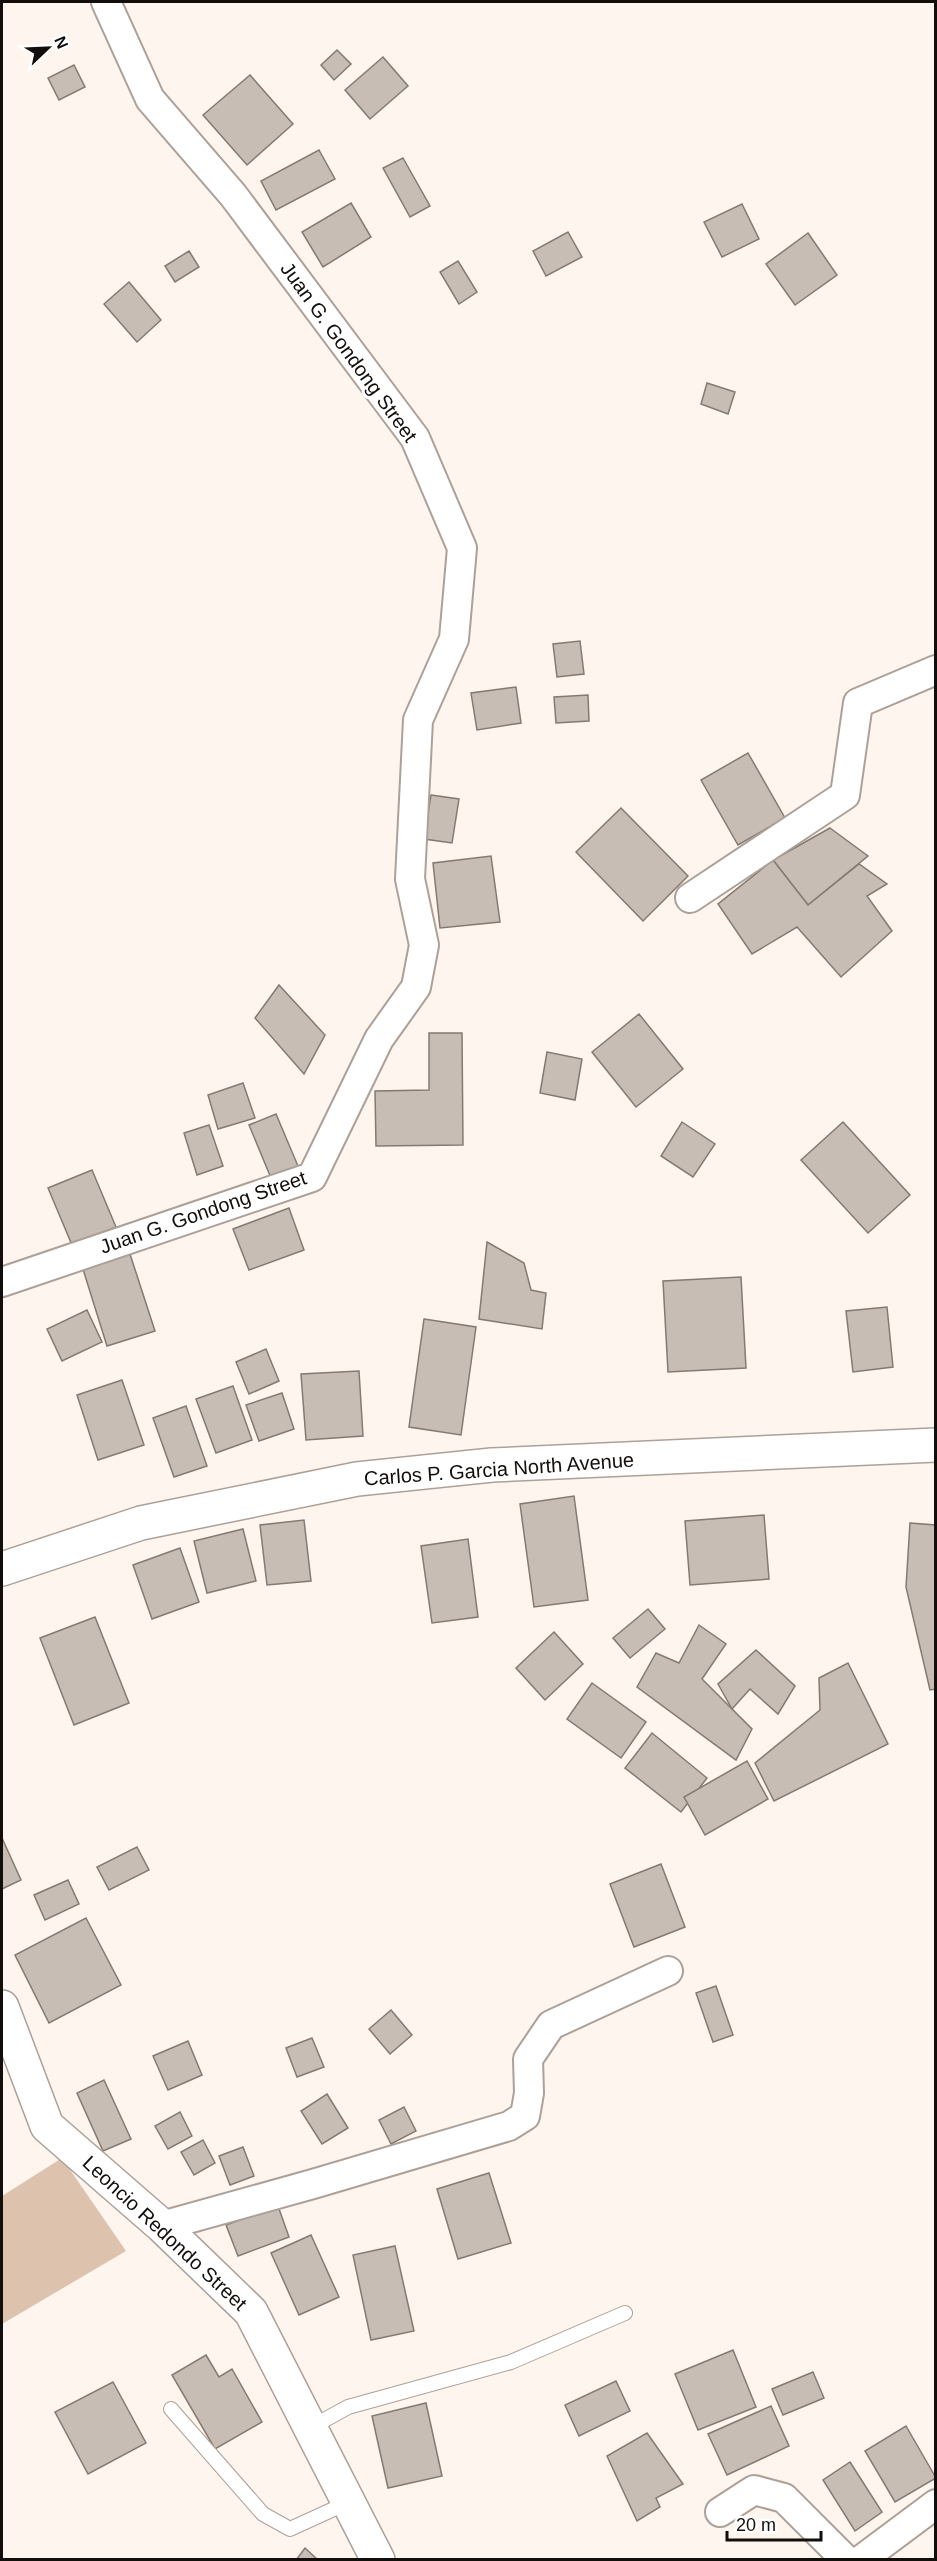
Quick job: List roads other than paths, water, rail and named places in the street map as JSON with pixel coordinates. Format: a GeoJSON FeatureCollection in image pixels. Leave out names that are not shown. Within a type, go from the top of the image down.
{"type":"FeatureCollection","features":[{"type":"Feature","properties":{"kind":"main road","name":"Carlos P. Garcia North Avenue"},"geometry":{"type":"LineString","coordinates":[[2,1569],[141,1523],[357,1479],[492,1465],[936,1445]]}},
{"type":"Feature","properties":{"kind":"main road","name":"Leoncio Redondo Street"},"geometry":{"type":"LineString","coordinates":[[2,2007],[47,2126],[162,2226],[251,2312],[378,2559]]}},
{"type":"Feature","properties":{"kind":"street","name":"Juan G. Gondong Street"},"geometry":{"type":"LineString","coordinates":[[2,1282],[312,1177],[379,1039],[416,987],[424,945],[410,879],[418,720],[454,639],[462,548],[415,438],[233,195],[150,99],[106,2]]}},
{"type":"Feature","properties":{"kind":"street"},"geometry":{"type":"LineString","coordinates":[[690,898],[845,795],[858,703],[936,670]]}},
{"type":"Feature","properties":{"kind":"street"},"geometry":{"type":"LineString","coordinates":[[162,2226],[509,2126],[525,2116],[529,2094],[528,2059],[551,2025],[668,1971]]}},
{"type":"Feature","properties":{"kind":"street"},"geometry":{"type":"LineString","coordinates":[[720,2512],[754,2490],[784,2498],[846,2559]]}},
{"type":"Feature","properties":{"kind":"street"},"geometry":{"type":"LineString","coordinates":[[861,2559],[936,2504]]}},
{"type":"Feature","properties":{"kind":"lane"},"geometry":{"type":"LineString","coordinates":[[310,2428],[348,2407],[511,2362],[625,2313]]}},
{"type":"Feature","properties":{"kind":"lane"},"geometry":{"type":"LineString","coordinates":[[171,2409],[263,2514],[290,2529],[349,2502]]}}]}
